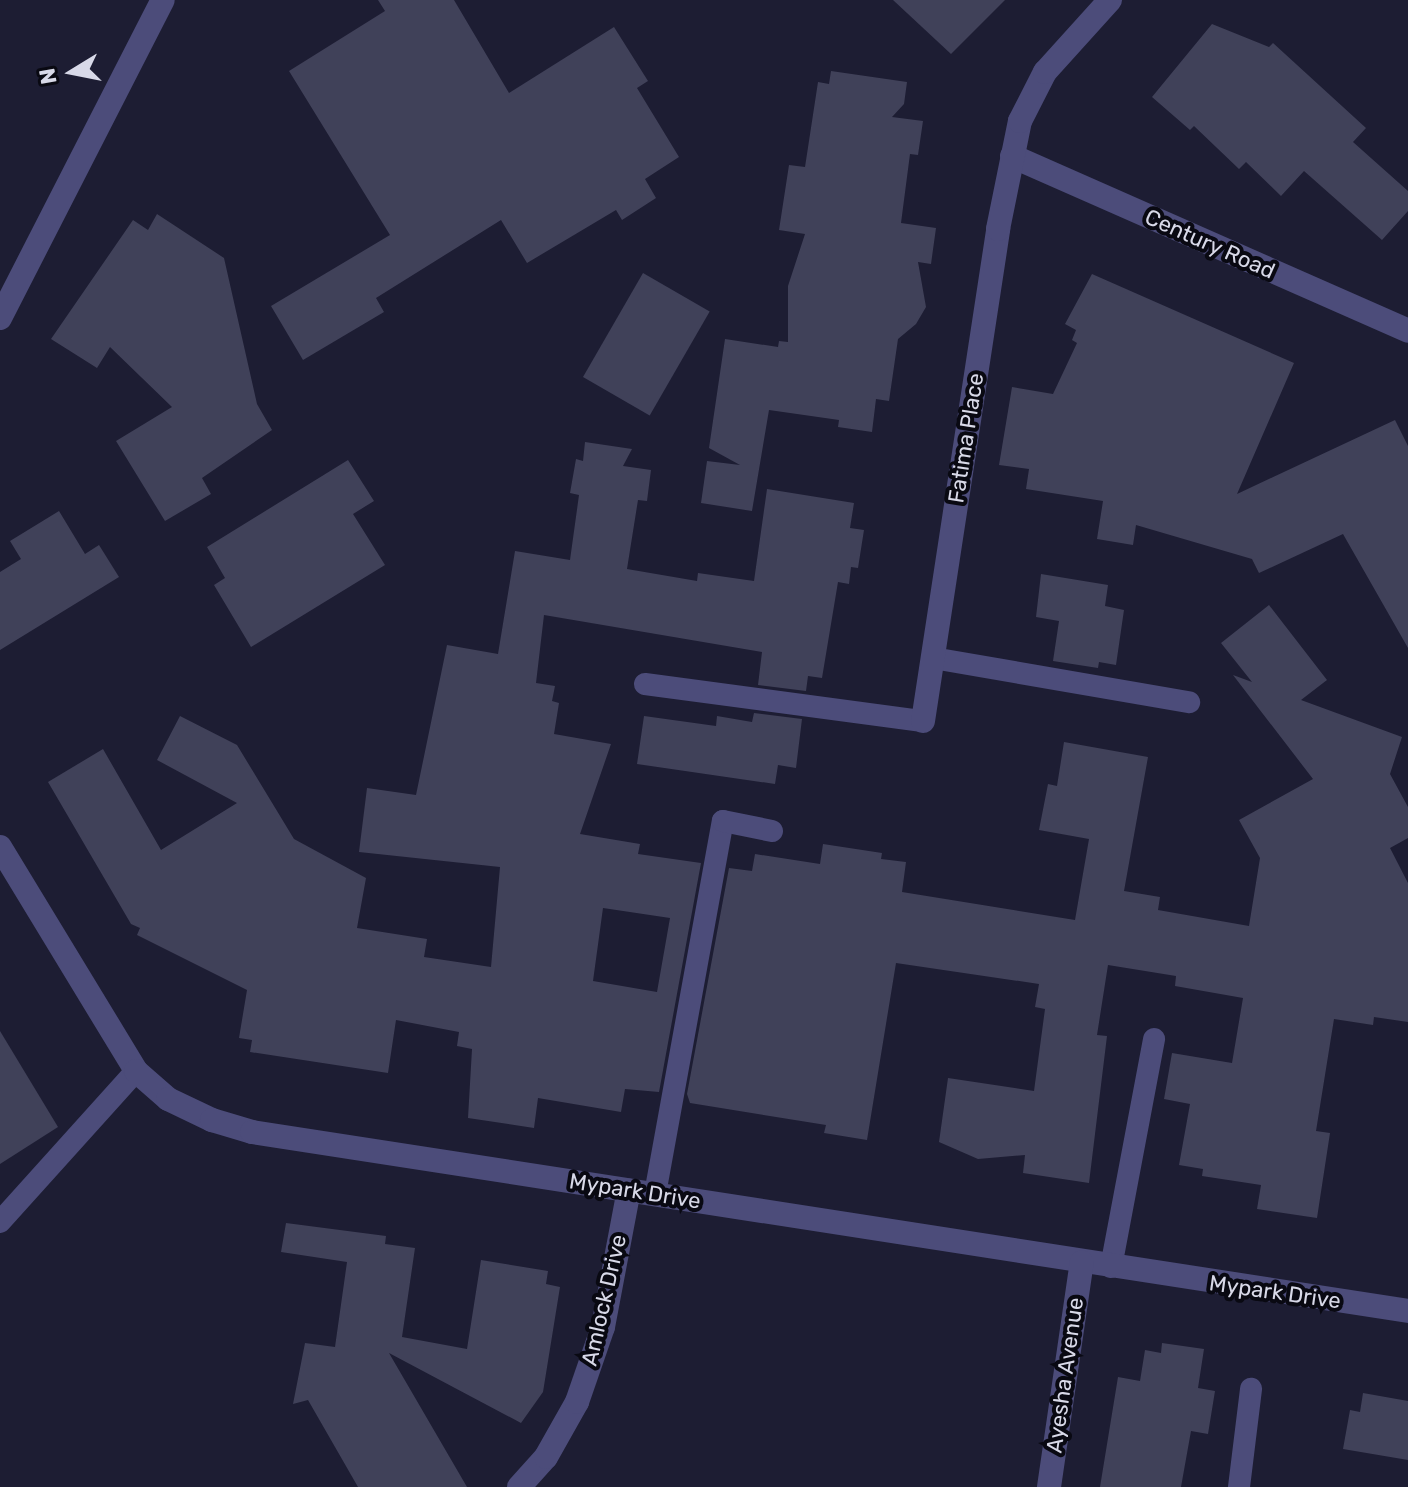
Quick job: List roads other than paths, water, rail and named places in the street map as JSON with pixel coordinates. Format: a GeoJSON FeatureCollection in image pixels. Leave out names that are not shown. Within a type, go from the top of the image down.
{"type":"FeatureCollection","features":[{"type":"Feature","properties":{"kind":"street"},"geometry":{"type":"LineString","coordinates":[[0,318],[163,0]]}},
{"type":"Feature","properties":{"kind":"street","name":"Fatima Place"},"geometry":{"type":"LineString","coordinates":[[923,721],[1012,156],[1032,92],[1110,0]]}},
{"type":"Feature","properties":{"kind":"street","name":"Century Road"},"geometry":{"type":"LineString","coordinates":[[1012,156],[1408,331]]}},
{"type":"Feature","properties":{"kind":"street","name":"Mypark Drive"},"geometry":{"type":"LineString","coordinates":[[0,848],[136,1071],[168,1099],[252,1132],[1408,1311]]}},
{"type":"Feature","properties":{"kind":"street","name":"Amlock Drive"},"geometry":{"type":"LineString","coordinates":[[519,1487],[546,1457],[577,1402],[603,1327],[629,1190]]}},
{"type":"Feature","properties":{"kind":"street","name":"Ayesha Avenue"},"geometry":{"type":"LineString","coordinates":[[1049,1487],[1082,1262]]}},
{"type":"Feature","properties":{"kind":"lane"},"geometry":{"type":"LineString","coordinates":[[933,658],[1189,702]]}},
{"type":"Feature","properties":{"kind":"lane"},"geometry":{"type":"LineString","coordinates":[[645,684],[923,721]]}},
{"type":"Feature","properties":{"kind":"lane"},"geometry":{"type":"LineString","coordinates":[[655,1194],[723,821],[772,831]]}},
{"type":"Feature","properties":{"kind":"lane"},"geometry":{"type":"LineString","coordinates":[[1111,1267],[1154,1039]]}},
{"type":"Feature","properties":{"kind":"lane"},"geometry":{"type":"LineString","coordinates":[[0,1222],[136,1071]]}},
{"type":"Feature","properties":{"kind":"lane"},"geometry":{"type":"LineString","coordinates":[[1239,1487],[1251,1389]]}}]}
